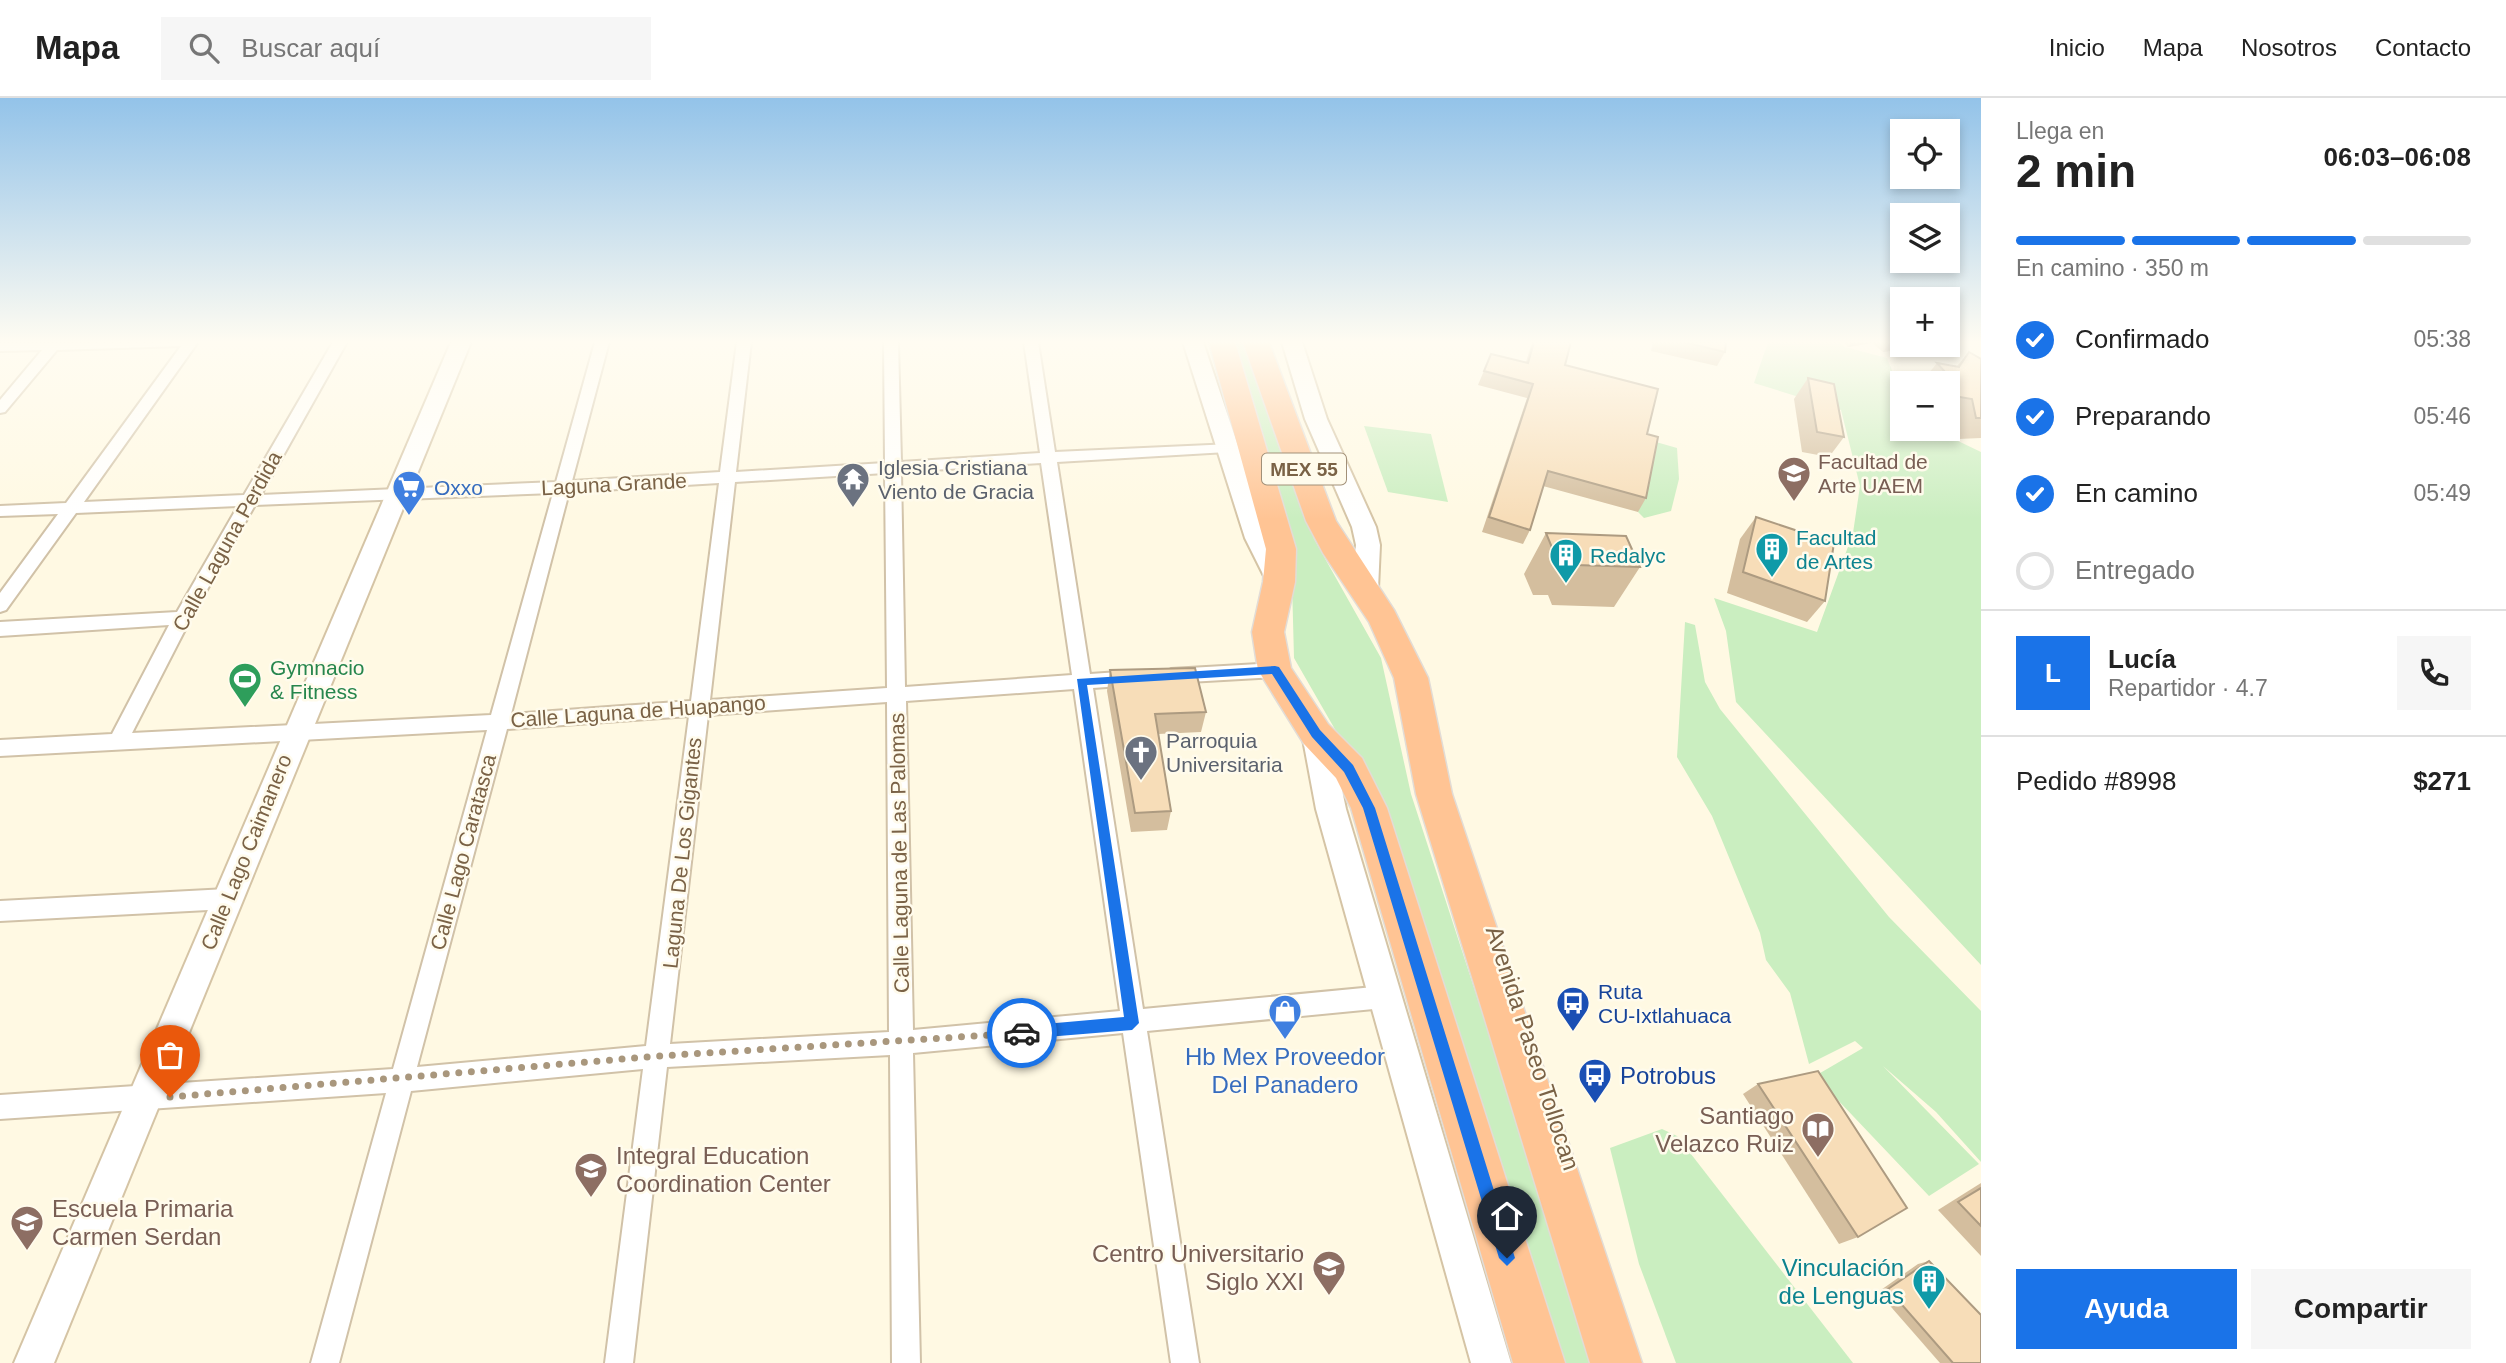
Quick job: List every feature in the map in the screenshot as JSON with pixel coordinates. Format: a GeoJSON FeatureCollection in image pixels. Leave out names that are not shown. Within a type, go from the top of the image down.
{"type":"FeatureCollection","features":[{"type":"Feature","properties":{"kind":"highway","name":"MEX 55"},"geometry":{"type":"LineString","coordinates":[[1239,401],[1281,549],[1279,582],[1268,632],[1275,670],[1316,734]]}},
{"type":"Feature","properties":{"kind":"highway","name":"Avenida Paseo Tollocan"},"geometry":{"type":"LineString","coordinates":[[1277,401],[1321,521],[1339,554],[1388,627],[1411,678],[1434,793],[1616,1363]]}},
{"type":"Feature","properties":{"kind":"highway"},"geometry":{"type":"LineString","coordinates":[[1316,734],[1349,768],[1369,808],[1539,1363]]}},
{"type":"Feature","properties":{"kind":"main road","name":"Calle Lago Caimanero"},"geometry":{"type":"LineString","coordinates":[[34,1363],[295,733],[437,401]]}},
{"type":"Feature","properties":{"kind":"main road"},"geometry":{"type":"LineString","coordinates":[[1212,401],[1257,538],[1279,582]]}},
{"type":"Feature","properties":{"kind":"main road"},"geometry":{"type":"LineString","coordinates":[[1310,401],[1364,527],[1368,545],[1365,589]]}},
{"type":"Feature","properties":{"kind":"main road","name":"MEX 55"},"geometry":{"type":"LineString","coordinates":[[1316,734],[1322,776],[1491,1363]]}},
{"type":"Feature","properties":{"kind":"main road","name":"Avenida Paseo Tollocan"},"geometry":{"type":"LineString","coordinates":[[1423,735],[1461,821],[1547,1096],[1637,1363]]}},
{"type":"Feature","properties":{"kind":"street"},"geometry":{"type":"LineString","coordinates":[[0,606],[148,401]]}},
{"type":"Feature","properties":{"kind":"street","name":"Calle Laguna Perdida"},"geometry":{"type":"LineString","coordinates":[[118,742],[182,618],[306,401]]}},
{"type":"Feature","properties":{"kind":"street","name":"Calle Lago Caratasca"},"geometry":{"type":"LineString","coordinates":[[326,1363],[586,401]]}},
{"type":"Feature","properties":{"kind":"street","name":"Laguna De Los Gigantes"},"geometry":{"type":"LineString","coordinates":[[619,1363],[659,1056],[698,706],[737,401]]}},
{"type":"Feature","properties":{"kind":"street","name":"Calle Laguna de Las Palomas"},"geometry":{"type":"LineString","coordinates":[[892,401],[906,1363]]}},
{"type":"Feature","properties":{"kind":"street"},"geometry":{"type":"LineString","coordinates":[[1040,401],[1185,1363]]}},
{"type":"Feature","properties":{"kind":"street","name":"Laguna Grande"},"geometry":{"type":"LineString","coordinates":[[0,511],[563,487],[1227,447]]}},
{"type":"Feature","properties":{"kind":"street"},"geometry":{"type":"LineString","coordinates":[[0,629],[182,618]]}},
{"type":"Feature","properties":{"kind":"street","name":"Calle Laguna de Huapango"},"geometry":{"type":"LineString","coordinates":[[0,748],[498,722],[897,692],[1275,670]]}},
{"type":"Feature","properties":{"kind":"street"},"geometry":{"type":"LineString","coordinates":[[0,911],[227,899]]}},
{"type":"Feature","properties":{"kind":"street"},"geometry":{"type":"LineString","coordinates":[[0,1107],[402,1080],[659,1056],[901,1043],[1384,997]]}},
{"type":"Feature","properties":{"kind":"green space"},"geometry":{"type":"Polygon","coordinates":[[[1247,401],[1269,401],[1314,539],[1381,658],[1411,794],[1596,1363],[1559,1363],[1367,785],[1294,658],[1291,545],[1247,401]]]}},
{"type":"Feature","properties":{"kind":"green space"},"geometry":{"type":"Polygon","coordinates":[[[1812,401],[1890,401],[1890,441],[1958,441],[1981,452],[1981,965],[1736,702],[1726,631],[1714,598],[1817,632],[1853,533],[1860,486],[1841,410],[1812,401]]]}},
{"type":"Feature","properties":{"kind":"green space"},"geometry":{"type":"Polygon","coordinates":[[[1364,426],[1431,434],[1448,502],[1388,492],[1364,426]]]}},
{"type":"Feature","properties":{"kind":"green space"},"geometry":{"type":"Polygon","coordinates":[[[1656,442],[1677,448],[1679,479],[1671,511],[1644,518],[1638,512],[1649,451],[1656,442]]]}},
{"type":"Feature","properties":{"kind":"green space"},"geometry":{"type":"Polygon","coordinates":[[[1685,622],[1695,625],[1705,682],[1720,709],[1889,917],[1981,1011],[1981,1162],[1936,1112],[1883,1066],[1979,1164],[1929,1196],[1815,1076],[1863,1048],[1855,1041],[1809,1064],[1790,993],[1766,960],[1760,933],[1712,816],[1677,757],[1685,622]]]}},
{"type":"Feature","properties":{"kind":"green space"},"geometry":{"type":"Polygon","coordinates":[[[1662,1129],[1677,1136],[1853,1363],[1676,1363],[1639,1264],[1610,1148],[1662,1129]]]}},
{"type":"Feature","properties":{"kind":"building"},"geometry":{"type":"Polygon","coordinates":[[[1527,401],[1655,401],[1647,434],[1658,437],[1646,498],[1548,471],[1530,530],[1489,517],[1527,401]]]}},
{"type":"Feature","properties":{"kind":"building"},"geometry":{"type":"Polygon","coordinates":[[[1812,401],[1837,401],[1844,437],[1817,432],[1812,401]]]}},
{"type":"Feature","properties":{"kind":"building"},"geometry":{"type":"Polygon","coordinates":[[[1972,401],[1981,401],[1981,418],[1976,418],[1972,401]]]}},
{"type":"Feature","properties":{"kind":"building"},"geometry":{"type":"Polygon","coordinates":[[[1756,517],[1834,543],[1825,601],[1743,572],[1756,517]]]}},
{"type":"Feature","properties":{"kind":"building"},"geometry":{"type":"Polygon","coordinates":[[[1546,533],[1626,536],[1640,567],[1575,565],[1571,555],[1555,555],[1546,533]]]}},
{"type":"Feature","properties":{"kind":"building","name":"Parroquia Universitaria"},"geometry":{"type":"Polygon","coordinates":[[[1195,668],[1206,712],[1155,714],[1171,811],[1135,813],[1110,670],[1195,668]]]}},
{"type":"Feature","properties":{"kind":"building","name":"Santiago Velazco Ruiz"},"geometry":{"type":"Polygon","coordinates":[[[1818,1071],[1907,1208],[1858,1237],[1758,1084],[1818,1071]]]}},
{"type":"Feature","properties":{"kind":"building"},"geometry":{"type":"Polygon","coordinates":[[[1981,1188],[1981,1226],[1958,1202],[1981,1188]]]}},
{"type":"Feature","properties":{"kind":"building","name":"Vinculación de Lenguas"},"geometry":{"type":"Polygon","coordinates":[[[1929,1261],[1981,1315],[1981,1363],[1953,1363],[1888,1289],[1929,1261]]]}},
{"type":"Feature","properties":{"kind":"way so far"},"geometry":{"type":"LineString","coordinates":[[170,1097],[402,1080],[659,1056],[901,1043],[1022,1033]]}},
{"type":"Feature","properties":{"kind":"place","name":"Facultad de Arte UAEM"},"geometry":{"type":"Point","coordinates":[1794,503]}},
{"type":"Feature","properties":{"kind":"place","name":"Iglesia Cristiana Viento de Gracia"},"geometry":{"type":"Point","coordinates":[853,509]}},
{"type":"Feature","properties":{"kind":"place","name":"Oxxo"},"geometry":{"type":"Point","coordinates":[409,517]}},
{"type":"Feature","properties":{"kind":"place","name":"Facultad de Artes"},"geometry":{"type":"Point","coordinates":[1772,579]}},
{"type":"Feature","properties":{"kind":"place","name":"Redalyc"},"geometry":{"type":"Point","coordinates":[1566,585]}},
{"type":"Feature","properties":{"kind":"place","name":"Gymnacio & Fitness"},"geometry":{"type":"Point","coordinates":[245,709]}},
{"type":"Feature","properties":{"kind":"place","name":"Parroquia Universitaria"},"geometry":{"type":"Point","coordinates":[1141,782]}},
{"type":"Feature","properties":{"kind":"place","name":"Ruta CU-Ixtlahuaca"},"geometry":{"type":"Point","coordinates":[1573,1033]}},
{"type":"Feature","properties":{"kind":"place","name":"Hb Mex Proveedor Del Panadero"},"geometry":{"type":"Point","coordinates":[1285,1041]}},
{"type":"Feature","properties":{"kind":"place","name":"Potrobus"},"geometry":{"type":"Point","coordinates":[1595,1105]}},
{"type":"Feature","properties":{"kind":"place","name":"Santiago Velazco Ruiz"},"geometry":{"type":"Point","coordinates":[1818,1159]}},
{"type":"Feature","properties":{"kind":"place","name":"Integral Education Coordination Center"},"geometry":{"type":"Point","coordinates":[591,1199]}},
{"type":"Feature","properties":{"kind":"place","name":"Escuela Primaria Carmen Serdan"},"geometry":{"type":"Point","coordinates":[27,1252]}},
{"type":"Feature","properties":{"kind":"place","name":"Centro Universitario Siglo XXI"},"geometry":{"type":"Point","coordinates":[1329,1297]}},
{"type":"Feature","properties":{"kind":"place","name":"Vinculación de Lenguas"},"geometry":{"type":"Point","coordinates":[1929,1311]}},
{"type":"Feature","properties":{"kind":"route"},"geometry":{"type":"LineString","coordinates":[[1022,1033],[1132,1023],[1081,681],[1275,670],[1316,734],[1349,768],[1369,808],[1507,1258]]}}]}
